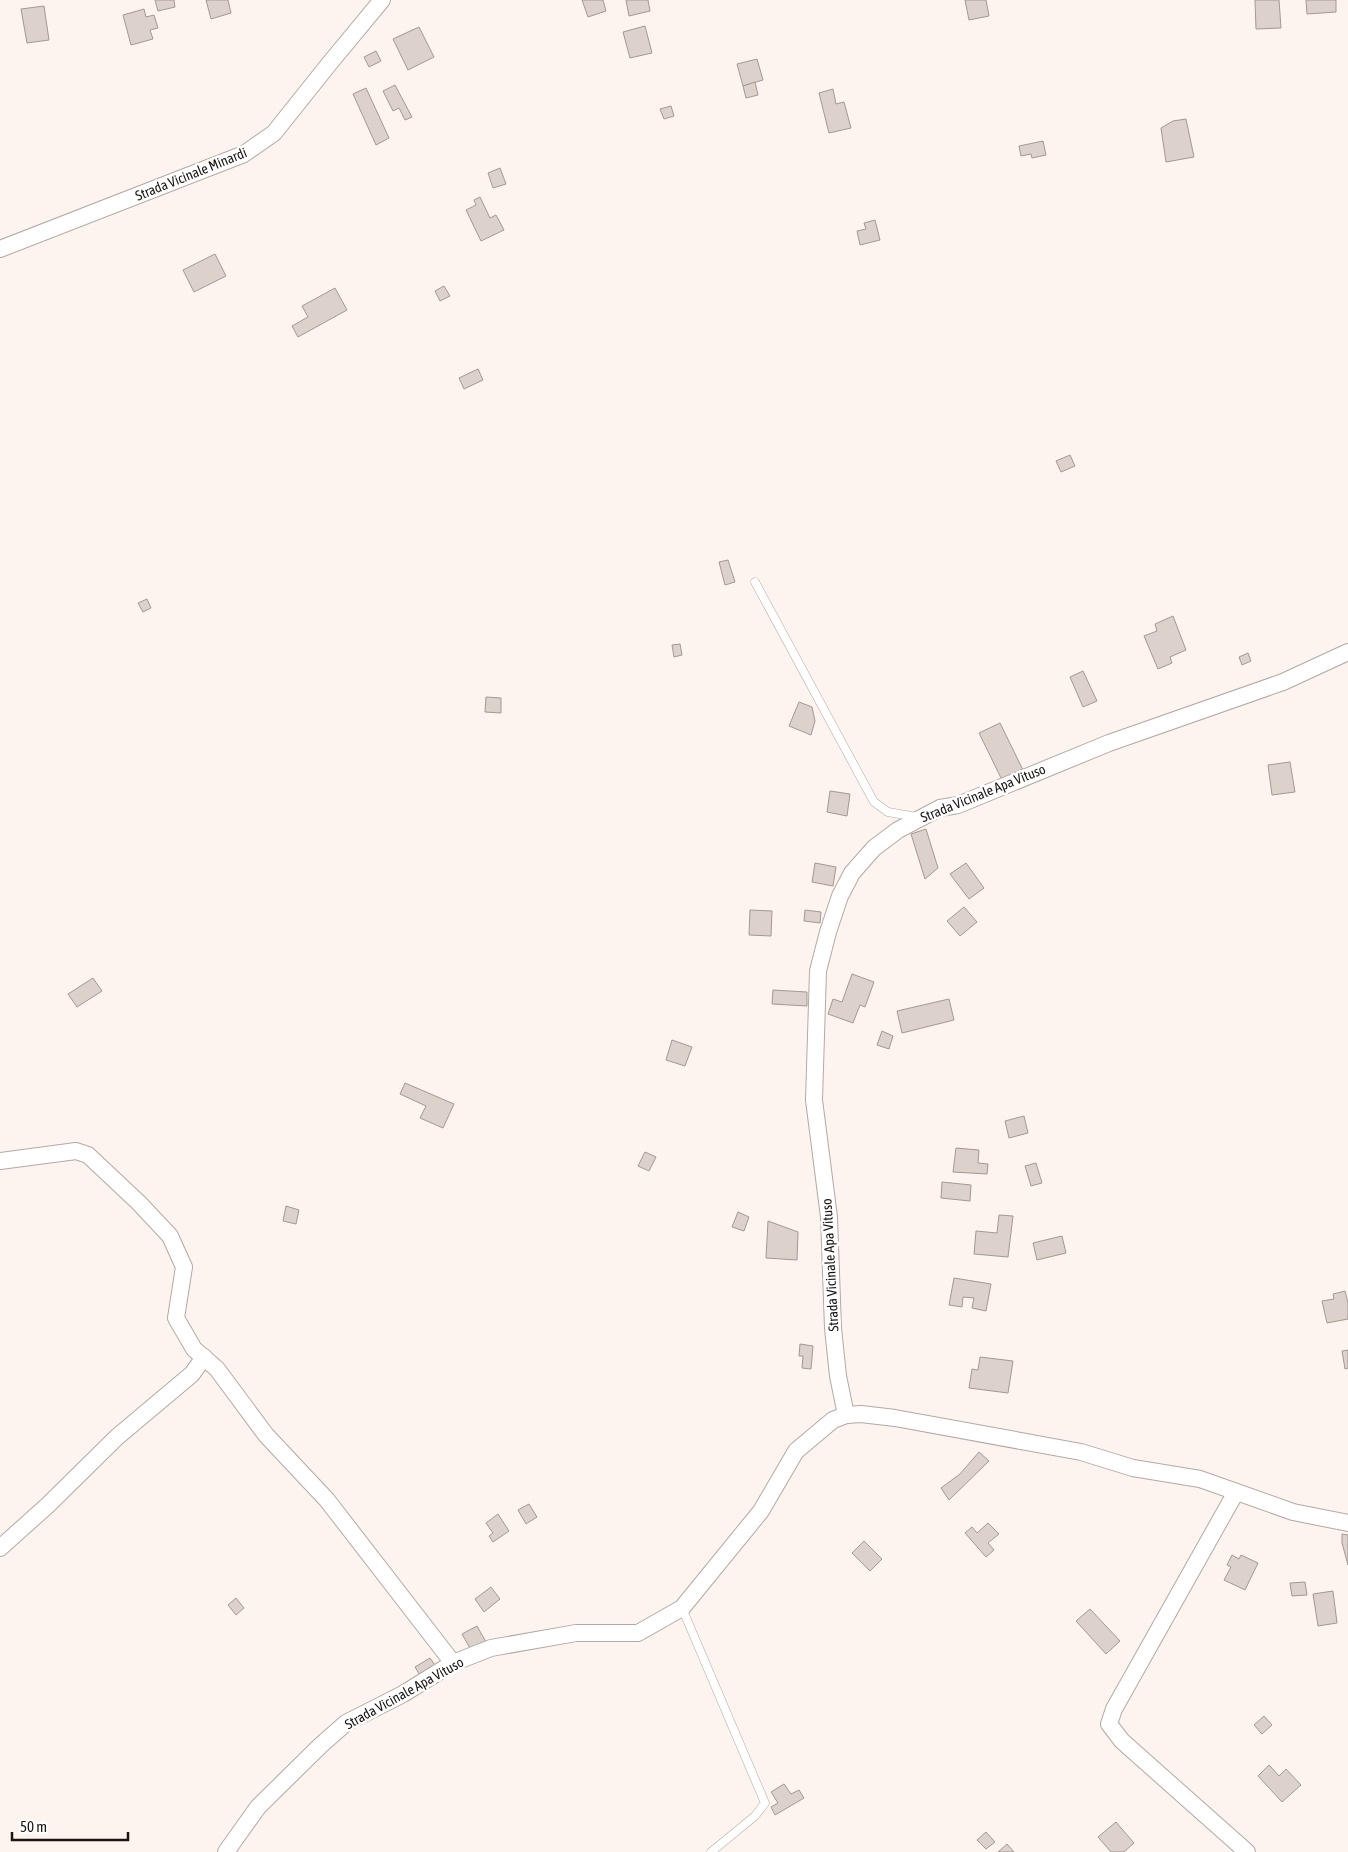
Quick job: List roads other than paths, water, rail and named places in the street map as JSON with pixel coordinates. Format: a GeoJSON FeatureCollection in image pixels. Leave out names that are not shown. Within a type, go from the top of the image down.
{"type":"FeatureCollection","features":[{"type":"Feature","properties":{"kind":"street","name":"Strada Vicinale Minardi"},"geometry":{"type":"LineString","coordinates":[[0,249],[244,154],[274,133],[328,64],[382,0]]}},
{"type":"Feature","properties":{"kind":"street","name":"Strada Vicinale Apa Vituso"},"geometry":{"type":"LineString","coordinates":[[226,1852],[258,1807],[346,1722],[403,1694],[453,1663],[491,1648],[576,1633],[638,1633],[682,1608],[762,1512],[796,1451],[833,1420],[846,1415],[838,1376],[833,1328],[829,1217],[814,1100],[818,971],[840,896],[852,873],[874,848],[898,830],[940,808],[958,805],[1110,743],[1283,682],[1348,652]]}},
{"type":"Feature","properties":{"kind":"street"},"geometry":{"type":"LineString","coordinates":[[0,1161],[76,1151],[88,1155],[140,1203],[170,1236],[184,1267],[176,1318],[194,1349],[217,1369],[266,1435],[327,1500],[453,1663]]}},
{"type":"Feature","properties":{"kind":"street"},"geometry":{"type":"LineString","coordinates":[[0,1548],[48,1505],[117,1438],[192,1374],[204,1358]]}},
{"type":"Feature","properties":{"kind":"street"},"geometry":{"type":"LineString","coordinates":[[846,1415],[861,1414],[895,1418],[1081,1452],[1133,1468],[1200,1479],[1293,1512],[1348,1524]]}},
{"type":"Feature","properties":{"kind":"street"},"geometry":{"type":"LineString","coordinates":[[1236,1492],[1114,1709],[1109,1724],[1122,1742],[1247,1852]]}},
{"type":"Feature","properties":{"kind":"lane"},"geometry":{"type":"LineString","coordinates":[[755,582],[874,802],[888,812],[922,817]]}},
{"type":"Feature","properties":{"kind":"lane"},"geometry":{"type":"LineString","coordinates":[[682,1608],[765,1803],[754,1816],[711,1852]]}}]}
